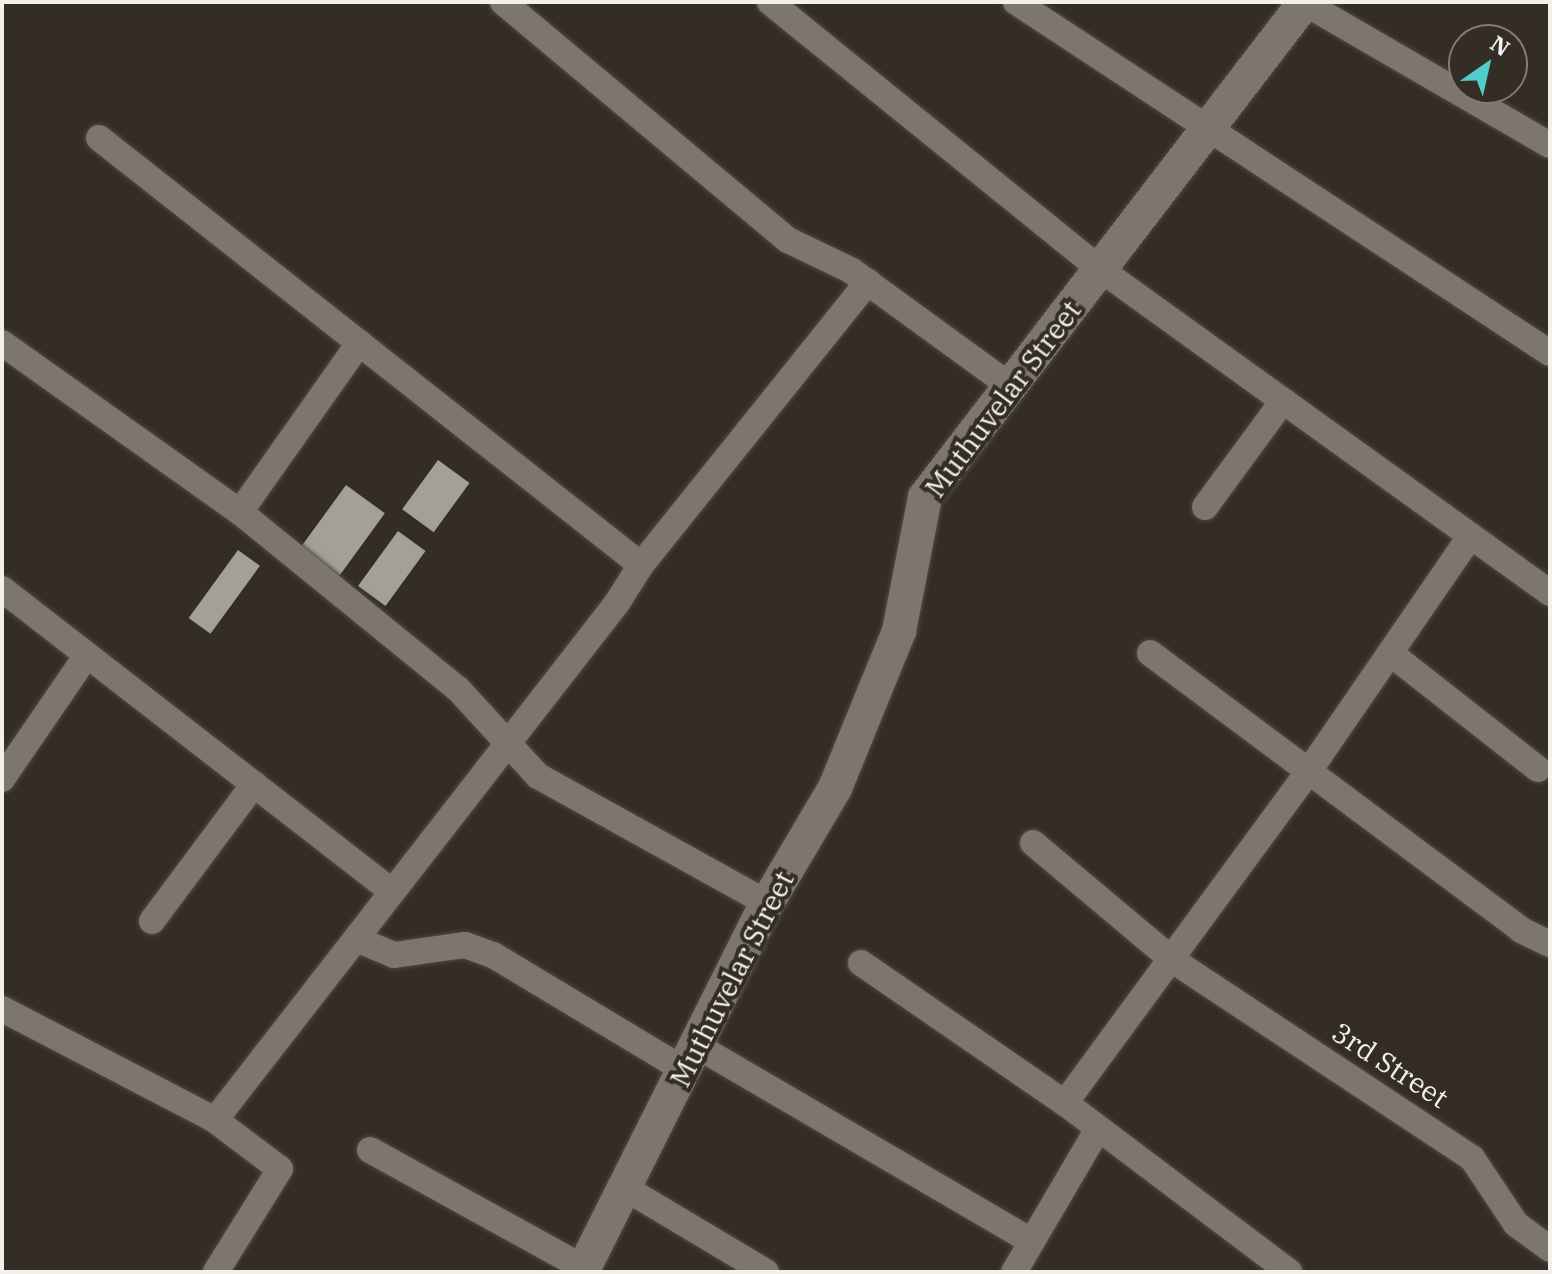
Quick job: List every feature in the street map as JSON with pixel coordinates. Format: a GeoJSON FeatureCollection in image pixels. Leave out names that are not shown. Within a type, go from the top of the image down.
{"type":"FeatureCollection","features":[{"type":"Feature","properties":{"kind":"street"},"geometry":{"type":"LineString","coordinates":[[503,2],[788,240],[868,282],[1010,386]]}},
{"type":"Feature","properties":{"kind":"street"},"geometry":{"type":"LineString","coordinates":[[770,2],[1100,269],[1550,593]]}},
{"type":"Feature","properties":{"kind":"street"},"geometry":{"type":"LineString","coordinates":[[1016,2],[1550,353]]}},
{"type":"Feature","properties":{"kind":"street"},"geometry":{"type":"LineString","coordinates":[[1304,3],[1550,145]]}},
{"type":"Feature","properties":{"kind":"street","name":"Muthuvelar Street"},"geometry":{"type":"LineString","coordinates":[[583,1270],[693,1059],[767,903],[835,788],[899,631],[925,497],[1304,3]]}},
{"type":"Feature","properties":{"kind":"street"},"geometry":{"type":"LineString","coordinates":[[99,138],[641,565]]}},
{"type":"Feature","properties":{"kind":"street"},"geometry":{"type":"LineString","coordinates":[[215,1120],[509,742],[641,565],[868,282]]}},
{"type":"Feature","properties":{"kind":"street"},"geometry":{"type":"LineString","coordinates":[[2,343],[240,512],[458,689],[538,776],[767,903]]}},
{"type":"Feature","properties":{"kind":"street"},"geometry":{"type":"LineString","coordinates":[[240,512],[359,343]]}},
{"type":"Feature","properties":{"kind":"street"},"geometry":{"type":"LineString","coordinates":[[1205,507],[1283,401]]}},
{"type":"Feature","properties":{"kind":"street"},"geometry":{"type":"LineString","coordinates":[[1065,1103],[1309,771],[1470,537]]}},
{"type":"Feature","properties":{"kind":"street"},"geometry":{"type":"LineString","coordinates":[[2,589],[392,892]]}},
{"type":"Feature","properties":{"kind":"street"},"geometry":{"type":"LineString","coordinates":[[1150,653],[1521,930],[1550,944]]}},
{"type":"Feature","properties":{"kind":"street"},"geometry":{"type":"LineString","coordinates":[[1390,653],[1538,769]]}},
{"type":"Feature","properties":{"kind":"street"},"geometry":{"type":"LineString","coordinates":[[2,779],[87,655]]}},
{"type":"Feature","properties":{"kind":"street"},"geometry":{"type":"LineString","coordinates":[[152,921],[254,784]]}},
{"type":"Feature","properties":{"kind":"street","name":"3rd Street"},"geometry":{"type":"LineString","coordinates":[[1033,843],[1171,959],[1472,1158],[1516,1224],[1550,1249]]}},
{"type":"Feature","properties":{"kind":"street"},"geometry":{"type":"LineString","coordinates":[[356,939],[394,955],[465,945],[493,955],[1031,1241]]}},
{"type":"Feature","properties":{"kind":"street"},"geometry":{"type":"LineString","coordinates":[[861,963],[1065,1103],[1289,1272]]}},
{"type":"Feature","properties":{"kind":"street"},"geometry":{"type":"LineString","coordinates":[[2,1009],[215,1120],[280,1169],[216,1272]]}},
{"type":"Feature","properties":{"kind":"street"},"geometry":{"type":"LineString","coordinates":[[1014,1272],[1098,1129]]}},
{"type":"Feature","properties":{"kind":"street"},"geometry":{"type":"LineString","coordinates":[[370,1150],[583,1270]]}},
{"type":"Feature","properties":{"kind":"street"},"geometry":{"type":"LineString","coordinates":[[625,1188],[766,1272]]}},
{"type":"Feature","properties":{"kind":"building"},"geometry":{"type":"Polygon","coordinates":[[[438,460],[470,483],[434,532],[402,509],[438,460]]]}},
{"type":"Feature","properties":{"kind":"building"},"geometry":{"type":"Polygon","coordinates":[[[346,485],[385,513],[340,576],[301,547],[346,485]]]}},
{"type":"Feature","properties":{"kind":"building"},"geometry":{"type":"Polygon","coordinates":[[[398,531],[426,551],[386,606],[358,586],[398,531]]]}},
{"type":"Feature","properties":{"kind":"building"},"geometry":{"type":"Polygon","coordinates":[[[238,550],[260,566],[210,634],[189,618],[238,550]]]}}]}
